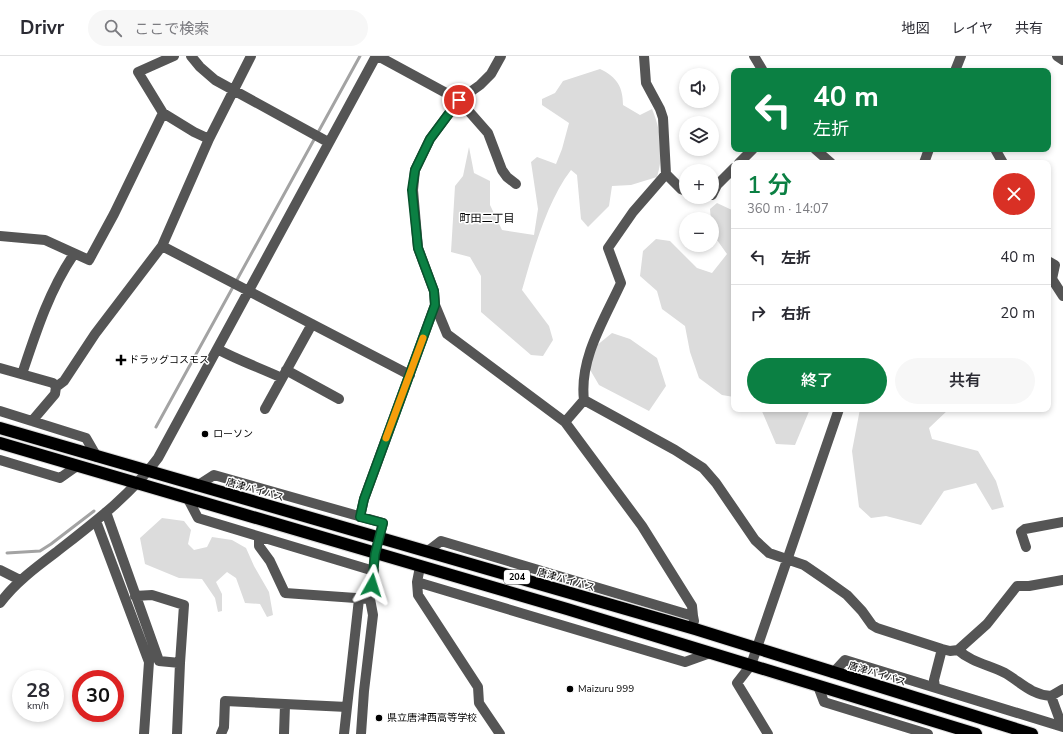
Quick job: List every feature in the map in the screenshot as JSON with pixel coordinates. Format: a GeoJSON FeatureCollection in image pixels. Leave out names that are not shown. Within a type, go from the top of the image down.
{"type":"FeatureCollection","features":[{"type":"Feature","properties":{"kind":"highway","name":"唐津バイパス"},"geometry":{"type":"LineString","coordinates":[[5,430],[695,629],[1032,734]]}},
{"type":"Feature","properties":{"kind":"highway","name":"204"},"geometry":{"type":"LineString","coordinates":[[0,443],[751,665],[957,731],[976,734]]}},
{"type":"Feature","properties":{"kind":"street"},"geometry":{"type":"LineString","coordinates":[[174,56],[138,72],[163,113],[194,132],[209,139]]}},
{"type":"Feature","properties":{"kind":"street"},"geometry":{"type":"LineString","coordinates":[[191,56],[200,67],[215,80],[328,142]]}},
{"type":"Feature","properties":{"kind":"street"},"geometry":{"type":"LineString","coordinates":[[32,420],[55,394],[56,387],[64,381],[95,334],[162,246],[209,139],[232,90],[251,56]]}},
{"type":"Feature","properties":{"kind":"street"},"geometry":{"type":"LineString","coordinates":[[0,603],[20,580],[96,521],[137,484],[158,458],[328,142],[377,56],[459,100],[488,133],[502,170],[516,184]]}},
{"type":"Feature","properties":{"kind":"street"},"geometry":{"type":"LineString","coordinates":[[502,56],[491,74],[480,85],[459,100],[430,139],[415,170],[412,190],[418,248],[434,291],[435,305],[447,334],[565,422],[642,526],[692,606],[695,629]]}},
{"type":"Feature","properties":{"kind":"street"},"geometry":{"type":"LineString","coordinates":[[644,56],[646,82],[663,118],[666,174],[679,187]]}},
{"type":"Feature","properties":{"kind":"street"},"geometry":{"type":"LineString","coordinates":[[754,56],[762,68]]}},
{"type":"Feature","properties":{"kind":"street"},"geometry":{"type":"LineString","coordinates":[[957,68],[960,56]]}},
{"type":"Feature","properties":{"kind":"street"},"geometry":{"type":"LineString","coordinates":[[1057,56],[1063,60]]}},
{"type":"Feature","properties":{"kind":"street"},"geometry":{"type":"LineString","coordinates":[[0,236],[45,240],[88,260],[114,214],[163,113]]}},
{"type":"Feature","properties":{"kind":"street"},"geometry":{"type":"LineString","coordinates":[[742,160],[750,152]]}},
{"type":"Feature","properties":{"kind":"street"},"geometry":{"type":"LineString","coordinates":[[818,152],[828,160]]}},
{"type":"Feature","properties":{"kind":"street"},"geometry":{"type":"LineString","coordinates":[[719,184],[731,171]]}},
{"type":"Feature","properties":{"kind":"street"},"geometry":{"type":"LineString","coordinates":[[584,400],[582,389],[588,353],[621,283],[608,248],[633,212],[666,174]]}},
{"type":"Feature","properties":{"kind":"street"},"geometry":{"type":"LineString","coordinates":[[162,246],[410,375]]}},
{"type":"Feature","properties":{"kind":"street"},"geometry":{"type":"LineString","coordinates":[[22,374],[37,329],[52,293],[62,271],[74,254]]}},
{"type":"Feature","properties":{"kind":"street"},"geometry":{"type":"LineString","coordinates":[[1051,263],[1055,265],[1052,279],[1063,296]]}},
{"type":"Feature","properties":{"kind":"street"},"geometry":{"type":"LineString","coordinates":[[360,517],[364,499],[435,305]]}},
{"type":"Feature","properties":{"kind":"street"},"geometry":{"type":"LineString","coordinates":[[265,409],[312,324]]}},
{"type":"Feature","properties":{"kind":"street"},"geometry":{"type":"LineString","coordinates":[[217,348],[244,363],[284,374],[339,399]]}},
{"type":"Feature","properties":{"kind":"street"},"geometry":{"type":"LineString","coordinates":[[0,368],[53,383],[56,387]]}},
{"type":"Feature","properties":{"kind":"street"},"geometry":{"type":"LineString","coordinates":[[565,422],[584,400]]}},
{"type":"Feature","properties":{"kind":"street"},"geometry":{"type":"LineString","coordinates":[[584,400],[675,450],[703,468],[716,483],[755,540],[769,553],[804,565],[846,596],[877,628],[942,650],[958,650],[987,624],[1017,586],[1063,580]]}},
{"type":"Feature","properties":{"kind":"street"},"geometry":{"type":"LineString","coordinates":[[0,411],[86,438],[97,457]]}},
{"type":"Feature","properties":{"kind":"street"},"geometry":{"type":"LineString","coordinates":[[768,734],[738,683],[751,665],[838,412]]}},
{"type":"Feature","properties":{"kind":"street"},"geometry":{"type":"LineString","coordinates":[[5,430],[16,416]]}},
{"type":"Feature","properties":{"kind":"street"},"geometry":{"type":"LineString","coordinates":[[0,460],[60,478],[78,466]]}},
{"type":"Feature","properties":{"kind":"street"},"geometry":{"type":"LineString","coordinates":[[197,486],[214,475],[383,523],[375,554],[370,599],[373,615],[364,691],[361,734]]}},
{"type":"Feature","properties":{"kind":"street"},"geometry":{"type":"LineString","coordinates":[[188,499],[198,518],[374,570]]}},
{"type":"Feature","properties":{"kind":"street"},"geometry":{"type":"LineString","coordinates":[[106,512],[159,661],[180,663]]}},
{"type":"Feature","properties":{"kind":"street"},"geometry":{"type":"LineString","coordinates":[[96,521],[149,662],[144,734]]}},
{"type":"Feature","properties":{"kind":"street"},"geometry":{"type":"LineString","coordinates":[[1026,547],[1021,532],[1025,529],[1063,522]]}},
{"type":"Feature","properties":{"kind":"street"},"geometry":{"type":"LineString","coordinates":[[259,537],[259,546],[270,561],[284,593],[370,599]]}},
{"type":"Feature","properties":{"kind":"street"},"geometry":{"type":"LineString","coordinates":[[428,551],[441,541],[693,616]]}},
{"type":"Feature","properties":{"kind":"street"},"geometry":{"type":"LineString","coordinates":[[420,567],[417,582],[418,595],[478,687],[479,703],[500,734]]}},
{"type":"Feature","properties":{"kind":"street"},"geometry":{"type":"LineString","coordinates":[[0,570],[20,580]]}},
{"type":"Feature","properties":{"kind":"street"},"geometry":{"type":"LineString","coordinates":[[417,582],[684,662],[710,653]]}},
{"type":"Feature","properties":{"kind":"street"},"geometry":{"type":"LineString","coordinates":[[135,596],[152,594],[184,605],[177,734]]}},
{"type":"Feature","properties":{"kind":"street"},"geometry":{"type":"LineString","coordinates":[[344,734],[359,599]]}},
{"type":"Feature","properties":{"kind":"street"},"geometry":{"type":"LineString","coordinates":[[935,704],[937,688],[934,680],[942,650]]}},
{"type":"Feature","properties":{"kind":"street"},"geometry":{"type":"LineString","coordinates":[[958,650],[964,656],[1005,673],[1033,693],[1051,696],[1063,689]]}},
{"type":"Feature","properties":{"kind":"street"},"geometry":{"type":"LineString","coordinates":[[833,673],[845,660],[1063,726]]}},
{"type":"Feature","properties":{"kind":"street"},"geometry":{"type":"LineString","coordinates":[[818,686],[824,702],[928,734]]}},
{"type":"Feature","properties":{"kind":"street"},"geometry":{"type":"LineString","coordinates":[[1051,696],[1063,726]]}},
{"type":"Feature","properties":{"kind":"street"},"geometry":{"type":"LineString","coordinates":[[221,734],[224,727],[225,701],[347,707]]}},
{"type":"Feature","properties":{"kind":"street"},"geometry":{"type":"LineString","coordinates":[[284,734],[285,704]]}},
{"type":"Feature","properties":{"kind":"shaded area"},"geometry":{"type":"Polygon","coordinates":[[[600,69],[611,75],[618,83],[622,93],[623,105],[640,115],[652,109],[658,125],[661,151],[659,169],[657,177],[631,185],[612,186],[609,206],[588,227],[581,219],[577,175],[571,170],[562,182],[542,227],[522,290],[549,326],[553,340],[543,356],[531,355],[481,312],[481,276],[470,257],[451,252],[455,186],[463,176],[469,147],[474,173],[490,181],[490,205],[502,230],[534,235],[538,209],[531,162],[537,157],[556,164],[569,123],[542,105],[542,99],[555,93],[563,81],[600,69]]]}},
{"type":"Feature","properties":{"kind":"shaded area"},"geometry":{"type":"Polygon","coordinates":[[[716,204],[731,210],[731,396],[722,395],[699,378],[690,352],[685,326],[662,309],[657,291],[640,276],[643,251],[656,239],[670,241],[679,250],[679,252],[681,252],[697,268],[712,273],[727,254],[719,243],[719,212],[710,212],[710,209],[716,204]]]}},
{"type":"Feature","properties":{"kind":"shaded area"},"geometry":{"type":"Polygon","coordinates":[[[612,333],[630,339],[657,358],[666,386],[649,411],[599,385],[589,368],[596,346],[612,333]]]}},
{"type":"Feature","properties":{"kind":"shaded area"},"geometry":{"type":"Polygon","coordinates":[[[762,412],[809,412],[795,445],[776,444],[762,412]]]}},
{"type":"Feature","properties":{"kind":"shaded area"},"geometry":{"type":"Polygon","coordinates":[[[859,412],[946,412],[929,428],[932,439],[978,451],[996,481],[1004,507],[992,510],[976,483],[944,491],[921,525],[886,516],[871,518],[859,507],[852,451],[859,412]]]}},
{"type":"Feature","properties":{"kind":"shaded area"},"geometry":{"type":"Polygon","coordinates":[[[162,518],[184,521],[191,530],[188,544],[194,550],[207,547],[212,537],[232,540],[246,548],[254,566],[269,592],[273,615],[267,617],[260,604],[245,603],[236,578],[227,572],[216,582],[222,594],[222,611],[218,612],[215,598],[202,579],[179,578],[145,564],[140,538],[162,518]]]}},
{"type":"Feature","properties":{"kind":"waterway"},"geometry":{"type":"LineString","coordinates":[[156,427],[360,56]]}},
{"type":"Feature","properties":{"kind":"waterway"},"geometry":{"type":"LineString","coordinates":[[7,553],[40,551],[94,511]]}},
{"type":"Feature","properties":{"kind":"slow traffic"},"geometry":{"type":"LineString","coordinates":[[386,438],[423,338]]}},
{"type":"Feature","properties":{"kind":"place","name":"ドラッグコスモス"},"geometry":{"type":"Point","coordinates":[121,360]}},
{"type":"Feature","properties":{"kind":"place","name":"ローソン"},"geometry":{"type":"Point","coordinates":[205,434]}},
{"type":"Feature","properties":{"kind":"place","name":"Maizuru 999"},"geometry":{"type":"Point","coordinates":[570,689]}},
{"type":"Feature","properties":{"kind":"place","name":"県立唐津西高等学校"},"geometry":{"type":"Point","coordinates":[379,718]}},
{"type":"Feature","properties":{"kind":"district","name":"町田二丁目"},"geometry":{"type":"Point","coordinates":[487,218]}},
{"type":"Feature","properties":{"kind":"route"},"geometry":{"type":"LineString","coordinates":[[372,585],[375,554],[383,523],[360,517],[364,499],[435,305],[434,291],[418,248],[412,190],[415,170],[430,139],[459,100]]}}]}
